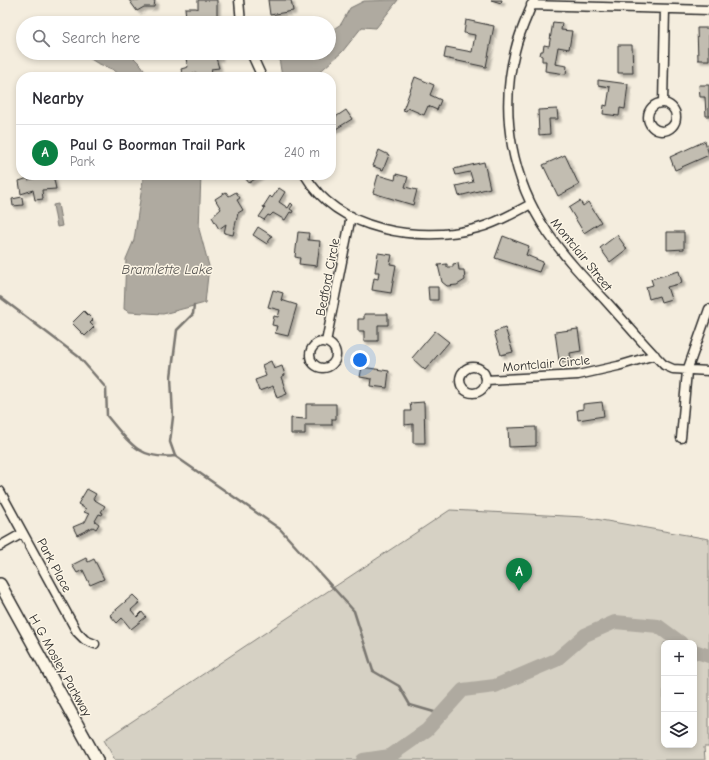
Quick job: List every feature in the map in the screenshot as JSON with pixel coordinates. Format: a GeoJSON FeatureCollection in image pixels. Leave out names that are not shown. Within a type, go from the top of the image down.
{"type":"FeatureCollection","features":[{"type":"Feature","properties":{"kind":"main road","name":"H G Mosley Parkway"},"geometry":{"type":"LineString","coordinates":[[0,584],[97,760]]}},
{"type":"Feature","properties":{"kind":"street"},"geometry":{"type":"LineString","coordinates":[[239,0],[240,16]]}},
{"type":"Feature","properties":{"kind":"street"},"geometry":{"type":"LineString","coordinates":[[532,3],[709,10]]}},
{"type":"Feature","properties":{"kind":"street","name":"Montclair Street"},"geometry":{"type":"LineString","coordinates":[[532,3],[514,53],[508,108],[513,152],[520,179],[532,204],[542,224],[558,246],[668,368],[687,371],[709,371]]}},
{"type":"Feature","properties":{"kind":"street"},"geometry":{"type":"LineString","coordinates":[[663,103],[664,9]]}},
{"type":"Feature","properties":{"kind":"street"},"geometry":{"type":"LineString","coordinates":[[255,60],[260,72]]}},
{"type":"Feature","properties":{"kind":"street"},"geometry":{"type":"LineString","coordinates":[[309,180],[325,199],[351,216],[392,230],[438,234],[468,230],[488,225],[532,204]]}},
{"type":"Feature","properties":{"kind":"street","name":"Bedford Circle"},"geometry":{"type":"LineString","coordinates":[[326,342],[351,216]]}},
{"type":"Feature","properties":{"kind":"street"},"geometry":{"type":"LineString","coordinates":[[681,438],[687,371],[709,309]]}},
{"type":"Feature","properties":{"kind":"street","name":"Montclair Circle"},"geometry":{"type":"LineString","coordinates":[[486,380],[578,375],[618,366],[655,355]]}},
{"type":"Feature","properties":{"kind":"street","name":"Park Place"},"geometry":{"type":"LineString","coordinates":[[0,491],[77,632],[85,640],[95,644]]}},
{"type":"Feature","properties":{"kind":"street"},"geometry":{"type":"LineString","coordinates":[[0,546],[23,532]]}},
{"type":"Feature","properties":{"kind":"shaded area"},"geometry":{"type":"Polygon","coordinates":[[[450,510],[584,517],[709,539],[709,747],[704,747],[705,760],[115,760],[104,740],[450,510]]]}},
{"type":"Feature","properties":{"kind":"water"},"geometry":{"type":"Polygon","coordinates":[[[398,0],[376,28],[362,27],[336,57],[336,27],[341,24],[350,8],[364,1],[398,0]]]}},
{"type":"Feature","properties":{"kind":"water"},"geometry":{"type":"Polygon","coordinates":[[[92,60],[136,60],[145,72],[116,72],[92,60]]]}},
{"type":"Feature","properties":{"kind":"water"},"geometry":{"type":"Polygon","coordinates":[[[279,60],[333,60],[320,72],[281,72],[279,60]]]}},
{"type":"Feature","properties":{"kind":"water","name":"Bramlette Lake"},"geometry":{"type":"Polygon","coordinates":[[[143,180],[201,180],[199,229],[209,266],[205,303],[163,314],[129,312],[124,309],[126,259],[134,240],[143,180]]]}},
{"type":"Feature","properties":{"kind":"water"},"geometry":{"type":"Polygon","coordinates":[[[58,204],[62,226],[57,227],[53,205],[58,204]]]}},
{"type":"Feature","properties":{"kind":"building"},"geometry":{"type":"Polygon","coordinates":[[[129,0],[155,0],[154,7],[144,7],[137,11],[129,0]]]}},
{"type":"Feature","properties":{"kind":"building"},"geometry":{"type":"Polygon","coordinates":[[[198,0],[217,0],[217,16],[186,16],[185,8],[198,9],[198,0]]]}},
{"type":"Feature","properties":{"kind":"building"},"geometry":{"type":"Polygon","coordinates":[[[268,0],[291,0],[293,11],[270,15],[268,0]]]}},
{"type":"Feature","properties":{"kind":"building"},"geometry":{"type":"Polygon","coordinates":[[[491,0],[502,0],[501,3],[491,0]]]}},
{"type":"Feature","properties":{"kind":"building"},"geometry":{"type":"Polygon","coordinates":[[[466,20],[494,26],[486,67],[444,58],[446,47],[472,52],[475,35],[464,33],[466,20]]]}},
{"type":"Feature","properties":{"kind":"building"},"geometry":{"type":"Polygon","coordinates":[[[553,22],[562,23],[561,30],[572,31],[569,49],[558,47],[555,64],[567,66],[566,74],[545,71],[546,61],[542,61],[542,56],[540,55],[541,51],[543,51],[544,45],[549,46],[553,22]]]}},
{"type":"Feature","properties":{"kind":"building"},"geometry":{"type":"Polygon","coordinates":[[[697,28],[709,28],[709,60],[698,60],[697,28]]]}},
{"type":"Feature","properties":{"kind":"building"},"geometry":{"type":"Polygon","coordinates":[[[618,45],[632,45],[633,73],[618,73],[618,45]]]}},
{"type":"Feature","properties":{"kind":"building"},"geometry":{"type":"Polygon","coordinates":[[[186,60],[217,60],[219,68],[211,69],[212,72],[182,72],[181,69],[188,67],[186,60]]]}},
{"type":"Feature","properties":{"kind":"building"},"geometry":{"type":"Polygon","coordinates":[[[415,77],[434,85],[430,95],[441,100],[437,110],[428,106],[424,115],[408,108],[406,111],[403,110],[415,77]]]}},
{"type":"Feature","properties":{"kind":"building"},"geometry":{"type":"Polygon","coordinates":[[[598,80],[628,84],[625,109],[620,108],[619,116],[603,114],[604,105],[607,106],[610,87],[598,85],[598,80]]]}},
{"type":"Feature","properties":{"kind":"building"},"geometry":{"type":"Polygon","coordinates":[[[699,85],[709,85],[709,116],[706,116],[705,97],[700,97],[699,85]]]}},
{"type":"Feature","properties":{"kind":"building"},"geometry":{"type":"Polygon","coordinates":[[[557,109],[558,119],[549,119],[550,134],[539,135],[538,110],[557,109]]]}},
{"type":"Feature","properties":{"kind":"building"},"geometry":{"type":"Polygon","coordinates":[[[346,110],[352,119],[336,129],[336,117],[346,110]]]}},
{"type":"Feature","properties":{"kind":"building"},"geometry":{"type":"Polygon","coordinates":[[[705,141],[709,155],[675,170],[670,157],[705,141]]]}},
{"type":"Feature","properties":{"kind":"building"},"geometry":{"type":"Polygon","coordinates":[[[379,150],[389,155],[383,170],[373,166],[379,150]]]}},
{"type":"Feature","properties":{"kind":"building"},"geometry":{"type":"Polygon","coordinates":[[[565,155],[579,185],[558,196],[543,165],[565,155]]]}},
{"type":"Feature","properties":{"kind":"building"},"geometry":{"type":"Polygon","coordinates":[[[484,162],[490,188],[459,196],[456,186],[473,182],[470,172],[456,175],[454,169],[484,162]]]}},
{"type":"Feature","properties":{"kind":"building"},"geometry":{"type":"Polygon","coordinates":[[[396,174],[408,177],[405,187],[417,190],[413,205],[373,193],[378,175],[395,180],[396,174]]]}},
{"type":"Feature","properties":{"kind":"building"},"geometry":{"type":"Polygon","coordinates":[[[54,180],[56,189],[42,190],[43,199],[35,200],[33,190],[21,194],[19,181],[54,180]]]}},
{"type":"Feature","properties":{"kind":"building"},"geometry":{"type":"Polygon","coordinates":[[[247,180],[254,180],[249,183],[247,180]]]}},
{"type":"Feature","properties":{"kind":"building"},"geometry":{"type":"Polygon","coordinates":[[[279,188],[285,192],[279,202],[288,208],[291,203],[293,205],[290,209],[293,211],[292,213],[290,212],[285,220],[273,213],[270,216],[268,215],[264,220],[259,217],[265,208],[263,207],[270,196],[272,198],[279,188]]]}},
{"type":"Feature","properties":{"kind":"building"},"geometry":{"type":"Polygon","coordinates":[[[226,192],[229,196],[236,192],[240,198],[237,200],[243,210],[238,213],[233,235],[224,233],[226,224],[219,229],[212,217],[221,209],[215,199],[226,192]]]}},
{"type":"Feature","properties":{"kind":"building"},"geometry":{"type":"Polygon","coordinates":[[[22,197],[23,205],[13,206],[12,199],[22,197]]]}},
{"type":"Feature","properties":{"kind":"building"},"geometry":{"type":"Polygon","coordinates":[[[580,201],[583,206],[588,202],[601,222],[584,233],[569,208],[580,201]]]}},
{"type":"Feature","properties":{"kind":"building"},"geometry":{"type":"Polygon","coordinates":[[[258,227],[272,236],[267,244],[253,235],[258,227]]]}},
{"type":"Feature","properties":{"kind":"building"},"geometry":{"type":"Polygon","coordinates":[[[298,232],[309,233],[308,240],[320,241],[317,266],[299,264],[300,258],[295,257],[298,232]]]}},
{"type":"Feature","properties":{"kind":"building"},"geometry":{"type":"Polygon","coordinates":[[[667,232],[684,232],[684,249],[667,250],[667,232]]]}},
{"type":"Feature","properties":{"kind":"building"},"geometry":{"type":"Polygon","coordinates":[[[617,235],[627,249],[610,262],[600,248],[617,235]]]}},
{"type":"Feature","properties":{"kind":"building"},"geometry":{"type":"Polygon","coordinates":[[[503,236],[529,246],[526,255],[543,262],[539,272],[495,258],[503,236]]]}},
{"type":"Feature","properties":{"kind":"building"},"geometry":{"type":"Polygon","coordinates":[[[378,253],[392,255],[390,264],[396,265],[391,293],[372,290],[374,278],[378,279],[379,272],[375,272],[378,253]]]}},
{"type":"Feature","properties":{"kind":"building"},"geometry":{"type":"Polygon","coordinates":[[[458,263],[459,270],[464,270],[465,280],[457,285],[447,286],[442,282],[438,265],[447,264],[447,267],[453,267],[453,264],[458,263]]]}},
{"type":"Feature","properties":{"kind":"building"},"geometry":{"type":"Polygon","coordinates":[[[679,271],[682,283],[667,287],[671,299],[661,302],[659,296],[649,299],[646,287],[653,285],[651,279],[679,271]]]}},
{"type":"Feature","properties":{"kind":"building"},"geometry":{"type":"Polygon","coordinates":[[[428,287],[438,287],[438,300],[429,300],[428,287]]]}},
{"type":"Feature","properties":{"kind":"building"},"geometry":{"type":"Polygon","coordinates":[[[273,290],[283,293],[281,300],[297,305],[288,336],[275,333],[277,326],[272,325],[274,316],[278,317],[280,310],[268,307],[273,290]]]}},
{"type":"Feature","properties":{"kind":"building"},"geometry":{"type":"Polygon","coordinates":[[[84,311],[93,320],[90,323],[94,327],[85,336],[72,323],[84,311]]]}},
{"type":"Feature","properties":{"kind":"building"},"geometry":{"type":"Polygon","coordinates":[[[364,314],[388,314],[388,325],[378,325],[378,341],[364,341],[364,331],[358,331],[358,319],[364,319],[364,314]]]}},
{"type":"Feature","properties":{"kind":"building"},"geometry":{"type":"Polygon","coordinates":[[[505,328],[513,352],[501,355],[494,332],[505,328]]]}},
{"type":"Feature","properties":{"kind":"building"},"geometry":{"type":"Polygon","coordinates":[[[578,329],[581,351],[570,353],[571,360],[559,361],[555,332],[578,329]]]}},
{"type":"Feature","properties":{"kind":"building"},"geometry":{"type":"Polygon","coordinates":[[[435,331],[449,342],[425,370],[412,358],[435,331]]]}},
{"type":"Feature","properties":{"kind":"building"},"geometry":{"type":"Polygon","coordinates":[[[271,361],[274,369],[282,366],[285,375],[281,377],[287,394],[277,398],[273,386],[259,391],[255,380],[266,376],[262,365],[271,361]]]}},
{"type":"Feature","properties":{"kind":"building"},"geometry":{"type":"Polygon","coordinates":[[[362,367],[389,371],[387,388],[371,386],[372,379],[360,377],[362,367]]]}},
{"type":"Feature","properties":{"kind":"building"},"geometry":{"type":"Polygon","coordinates":[[[424,402],[425,443],[413,443],[413,424],[405,425],[405,411],[411,411],[410,403],[424,402]]]}},
{"type":"Feature","properties":{"kind":"building"},"geometry":{"type":"Polygon","coordinates":[[[602,402],[604,416],[578,420],[577,410],[583,409],[583,404],[602,402]]]}},
{"type":"Feature","properties":{"kind":"building"},"geometry":{"type":"Polygon","coordinates":[[[306,404],[336,404],[336,419],[332,419],[332,425],[305,425],[305,434],[291,434],[291,418],[306,419],[306,404]]]}},
{"type":"Feature","properties":{"kind":"building"},"geometry":{"type":"Polygon","coordinates":[[[536,427],[536,446],[509,447],[508,428],[536,427]]]}},
{"type":"Feature","properties":{"kind":"building"},"geometry":{"type":"Polygon","coordinates":[[[87,489],[96,494],[93,499],[105,506],[101,512],[103,513],[102,515],[99,514],[95,521],[99,524],[96,529],[93,527],[77,535],[73,527],[85,522],[89,514],[84,512],[86,509],[78,504],[87,489]]]}},
{"type":"Feature","properties":{"kind":"building"},"geometry":{"type":"Polygon","coordinates":[[[86,558],[88,562],[94,559],[104,579],[90,585],[83,570],[77,573],[72,565],[86,558]]]}},
{"type":"Feature","properties":{"kind":"building"},"geometry":{"type":"Polygon","coordinates":[[[133,595],[140,602],[131,610],[137,617],[142,612],[146,617],[131,629],[122,618],[117,623],[110,615],[133,595]]]}},
{"type":"Feature","properties":{"kind":"waterway"},"geometry":{"type":"LineString","coordinates":[[0,297],[79,357],[106,388],[107,416],[135,447],[152,455],[175,456],[280,529],[354,611],[373,671],[399,686],[410,705],[441,714]]}},
{"type":"Feature","properties":{"kind":"waterway"},"geometry":{"type":"LineString","coordinates":[[175,456],[170,442],[173,417],[171,377],[177,330],[193,314],[194,305]]}},
{"type":"Feature","properties":{"kind":"waterway"},"geometry":{"type":"LineString","coordinates":[[363,760],[390,756],[427,730],[463,690],[495,686],[556,660],[585,635],[615,622],[658,626],[677,640]]}},
{"type":"Feature","properties":{"kind":"waterway"},"geometry":{"type":"LineString","coordinates":[[697,652],[709,656]]}},
{"type":"Feature","properties":{"kind":"place","name":"Paul G Boorman Trail Park"},"geometry":{"type":"Point","coordinates":[519,591]}}]}
